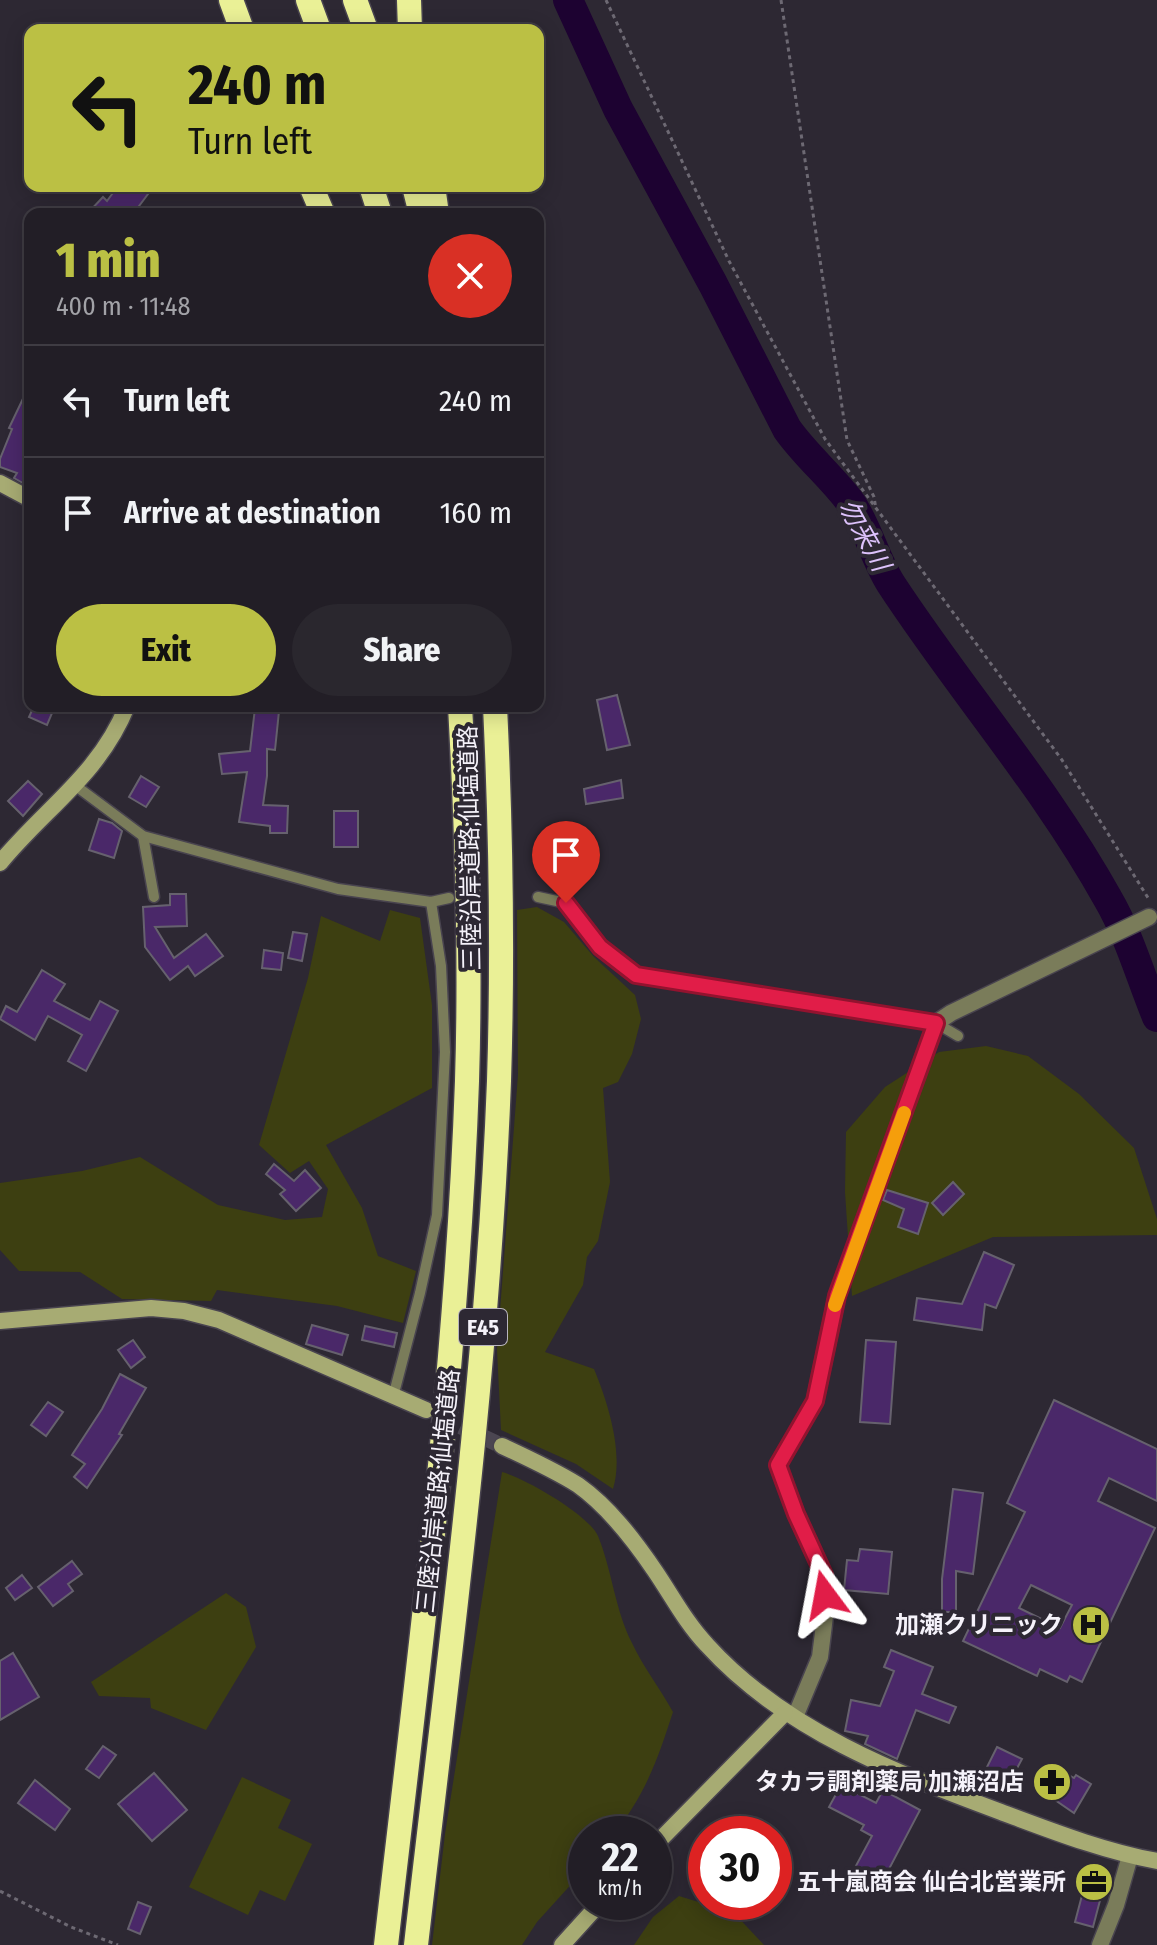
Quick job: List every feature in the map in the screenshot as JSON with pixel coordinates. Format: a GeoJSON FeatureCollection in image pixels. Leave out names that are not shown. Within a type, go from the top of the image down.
{"type":"FeatureCollection","features":[{"type":"Feature","properties":{"kind":"highway"},"geometry":{"type":"LineString","coordinates":[[231,0],[240,24]]}},
{"type":"Feature","properties":{"kind":"highway"},"geometry":{"type":"LineString","coordinates":[[308,0],[317,24]]}},
{"type":"Feature","properties":{"kind":"highway"},"geometry":{"type":"LineString","coordinates":[[355,0],[364,24]]}},
{"type":"Feature","properties":{"kind":"highway"},"geometry":{"type":"LineString","coordinates":[[409,0],[410,24]]}},
{"type":"Feature","properties":{"kind":"highway"},"geometry":{"type":"LineString","coordinates":[[452,712],[464,786]]}},
{"type":"Feature","properties":{"kind":"highway","name":"三陸沿岸道路;仙塩道路"},"geometry":{"type":"LineString","coordinates":[[386,1945],[436,1507],[461,1198],[469,993],[460,712]]}},
{"type":"Feature","properties":{"kind":"highway","name":"三陸沿岸道路;仙塩道路"},"geometry":{"type":"LineString","coordinates":[[416,1945],[466,1510],[493,1186],[499,1083],[502,919],[495,712]]}},
{"type":"Feature","properties":{"kind":"street"},"geometry":{"type":"LineString","coordinates":[[0,483],[24,496]]}},
{"type":"Feature","properties":{"kind":"street"},"geometry":{"type":"LineString","coordinates":[[0,863],[20,839],[76,786],[105,748],[124,712]]}},
{"type":"Feature","properties":{"kind":"street"},"geometry":{"type":"LineString","coordinates":[[672,1829],[790,1715],[820,1657],[825,1616],[824,1575],[778,1465],[815,1401],[837,1296],[936,1023],[1153,914]]}},
{"type":"Feature","properties":{"kind":"street"},"geometry":{"type":"LineString","coordinates":[[0,1321],[151,1308],[184,1311],[219,1320],[426,1410]]}},
{"type":"Feature","properties":{"kind":"street"},"geometry":{"type":"LineString","coordinates":[[502,1446],[557,1473],[596,1500],[623,1528],[655,1571],[677,1608],[708,1646],[790,1715],[911,1779],[1084,1843],[1157,1861]]}},
{"type":"Feature","properties":{"kind":"street"},"geometry":{"type":"LineString","coordinates":[[1100,1945],[1130,1856]]}},
{"type":"Feature","properties":{"kind":"street"},"geometry":{"type":"LineString","coordinates":[[562,1945],[585,1920]]}},
{"type":"Feature","properties":{"kind":"lane"},"geometry":{"type":"LineString","coordinates":[[76,786],[143,836],[338,889],[431,902],[449,898]]}},
{"type":"Feature","properties":{"kind":"lane"},"geometry":{"type":"LineString","coordinates":[[143,836],[154,897]]}},
{"type":"Feature","properties":{"kind":"lane"},"geometry":{"type":"LineString","coordinates":[[538,897],[566,903],[600,947],[636,975],[936,1023],[958,1036]]}},
{"type":"Feature","properties":{"kind":"lane"},"geometry":{"type":"LineString","coordinates":[[393,1397],[437,1215],[445,1052],[441,966],[431,902]]}},
{"type":"Feature","properties":{"kind":"path"},"geometry":{"type":"LineString","coordinates":[[606,0],[729,261],[825,439],[1062,760],[1153,914]]}},
{"type":"Feature","properties":{"kind":"path"},"geometry":{"type":"LineString","coordinates":[[781,0],[847,440],[874,497],[877,512]]}},
{"type":"Feature","properties":{"kind":"path"},"geometry":{"type":"LineString","coordinates":[[0,1891],[71,1927],[118,1945]]}},
{"type":"Feature","properties":{"kind":"shaded area"},"geometry":{"type":"Polygon","coordinates":[[[537,907],[564,922],[594,957],[635,995],[641,1019],[632,1054],[618,1082],[603,1088],[610,1182],[598,1241],[587,1257],[583,1285],[545,1352],[594,1369],[616,1444],[613,1489],[576,1464],[501,1430],[497,1350],[518,1075],[517,910],[537,907]]]}},
{"type":"Feature","properties":{"kind":"shaded area"},"geometry":{"type":"Polygon","coordinates":[[[390,910],[420,918],[432,1005],[432,1088],[326,1145],[362,1208],[378,1256],[416,1271],[403,1323],[337,1306],[217,1290],[211,1301],[122,1299],[80,1272],[19,1271],[0,1250],[0,1183],[82,1171],[140,1157],[218,1205],[285,1220],[322,1217],[328,1189],[309,1161],[290,1173],[259,1145],[308,978],[321,916],[380,941],[390,910]]]}},
{"type":"Feature","properties":{"kind":"shaded area"},"geometry":{"type":"Polygon","coordinates":[[[986,1046],[1028,1056],[1079,1094],[1134,1148],[1157,1219],[1157,1235],[993,1237],[852,1296],[845,1192],[846,1132],[885,1087],[939,1052],[986,1046]]]}},
{"type":"Feature","properties":{"kind":"shaded area"},"geometry":{"type":"Polygon","coordinates":[[[502,1472],[555,1498],[592,1527],[603,1549],[626,1630],[641,1661],[673,1712],[656,1761],[626,1816],[568,1816],[568,1888],[537,1922],[522,1945],[432,1945],[445,1834],[502,1472]]]}},
{"type":"Feature","properties":{"kind":"shaded area"},"geometry":{"type":"Polygon","coordinates":[[[226,1593],[246,1607],[256,1647],[206,1730],[151,1708],[150,1698],[99,1696],[91,1682],[226,1593]]]}},
{"type":"Feature","properties":{"kind":"shaded area"},"geometry":{"type":"Polygon","coordinates":[[[242,1777],[291,1800],[278,1828],[312,1844],[285,1901],[260,1890],[248,1915],[189,1887],[242,1777]]]}},
{"type":"Feature","properties":{"kind":"shaded area"},"geometry":{"type":"Polygon","coordinates":[[[679,1896],[688,1899],[688,1920],[741,1920],[764,1945],[634,1945],[651,1920],[672,1920],[672,1902],[679,1896]]]}},
{"type":"Feature","properties":{"kind":"building"},"geometry":{"type":"Polygon","coordinates":[[[114,192],[150,192],[138,208],[93,208],[103,197],[107,201],[114,192]]]}},
{"type":"Feature","properties":{"kind":"building"},"geometry":{"type":"Polygon","coordinates":[[[24,397],[24,484],[14,478],[17,473],[0,467],[0,459],[12,429],[9,428],[24,397]]]}},
{"type":"Feature","properties":{"kind":"building"},"geometry":{"type":"Polygon","coordinates":[[[617,695],[630,745],[607,750],[597,700],[617,695]]]}},
{"type":"Feature","properties":{"kind":"building"},"geometry":{"type":"Polygon","coordinates":[[[31,712],[52,712],[47,725],[29,717],[31,712]]]}},
{"type":"Feature","properties":{"kind":"building"},"geometry":{"type":"Polygon","coordinates":[[[255,712],[279,712],[275,750],[267,749],[263,805],[288,806],[287,833],[270,833],[270,826],[239,822],[247,772],[222,774],[219,754],[250,751],[255,712]]]}},
{"type":"Feature","properties":{"kind":"building"},"geometry":{"type":"Polygon","coordinates":[[[141,776],[159,787],[146,807],[129,797],[141,776]]]}},
{"type":"Feature","properties":{"kind":"building"},"geometry":{"type":"Polygon","coordinates":[[[621,780],[623,798],[586,804],[584,789],[621,780]]]}},
{"type":"Feature","properties":{"kind":"building"},"geometry":{"type":"Polygon","coordinates":[[[28,781],[42,794],[23,816],[8,801],[28,781]]]}},
{"type":"Feature","properties":{"kind":"building"},"geometry":{"type":"Polygon","coordinates":[[[334,811],[358,811],[358,847],[334,847],[334,811]]]}},
{"type":"Feature","properties":{"kind":"building"},"geometry":{"type":"Polygon","coordinates":[[[99,819],[112,823],[122,831],[114,858],[89,850],[99,819]]]}},
{"type":"Feature","properties":{"kind":"building"},"geometry":{"type":"Polygon","coordinates":[[[170,894],[186,894],[187,926],[155,927],[174,958],[206,934],[223,956],[195,976],[188,966],[170,980],[145,947],[143,907],[170,905],[170,894]]]}},
{"type":"Feature","properties":{"kind":"building"},"geometry":{"type":"Polygon","coordinates":[[[293,932],[307,934],[302,961],[288,958],[293,932]]]}},
{"type":"Feature","properties":{"kind":"building"},"geometry":{"type":"Polygon","coordinates":[[[264,950],[283,953],[281,970],[262,968],[264,950]]]}},
{"type":"Feature","properties":{"kind":"building"},"geometry":{"type":"Polygon","coordinates":[[[42,970],[65,984],[54,1001],[90,1020],[100,1001],[118,1011],[86,1071],[68,1061],[82,1035],[48,1016],[35,1040],[0,1019],[6,1006],[17,1012],[42,970]]]}},
{"type":"Feature","properties":{"kind":"building"},"geometry":{"type":"Polygon","coordinates":[[[274,1164],[294,1181],[305,1170],[321,1188],[296,1211],[280,1194],[285,1190],[266,1174],[274,1164]]]}},
{"type":"Feature","properties":{"kind":"building"},"geometry":{"type":"Polygon","coordinates":[[[953,1182],[964,1194],[943,1215],[932,1203],[953,1182]]]}},
{"type":"Feature","properties":{"kind":"building"},"geometry":{"type":"Polygon","coordinates":[[[887,1190],[928,1203],[918,1234],[898,1227],[904,1209],[883,1200],[887,1190]]]}},
{"type":"Feature","properties":{"kind":"building"},"geometry":{"type":"Polygon","coordinates":[[[984,1252],[1014,1265],[996,1308],[985,1304],[982,1330],[914,1320],[917,1298],[962,1304],[984,1252]]]}},
{"type":"Feature","properties":{"kind":"building"},"geometry":{"type":"Polygon","coordinates":[[[312,1325],[348,1335],[342,1355],[306,1344],[312,1325]]]}},
{"type":"Feature","properties":{"kind":"building"},"geometry":{"type":"Polygon","coordinates":[[[365,1326],[397,1333],[394,1347],[362,1340],[365,1326]]]}},
{"type":"Feature","properties":{"kind":"building"},"geometry":{"type":"Polygon","coordinates":[[[133,1340],[145,1357],[131,1368],[118,1350],[133,1340]]]}},
{"type":"Feature","properties":{"kind":"building"},"geometry":{"type":"Polygon","coordinates":[[[866,1340],[896,1342],[890,1424],[860,1422],[866,1340]]]}},
{"type":"Feature","properties":{"kind":"building"},"geometry":{"type":"Polygon","coordinates":[[[120,1374],[146,1388],[119,1434],[122,1435],[87,1488],[74,1477],[85,1464],[72,1455],[120,1374]]]}},
{"type":"Feature","properties":{"kind":"building"},"geometry":{"type":"Polygon","coordinates":[[[1054,1400],[1157,1449],[1157,1501],[1109,1478],[1098,1501],[1155,1528],[1082,1682],[1070,1676],[1067,1682],[1040,1669],[1037,1676],[963,1641],[1025,1512],[1007,1503],[1054,1400]],[[1031,1585],[1019,1608],[1060,1628],[1072,1605],[1031,1585]]]}},
{"type":"Feature","properties":{"kind":"building"},"geometry":{"type":"Polygon","coordinates":[[[48,1402],[63,1412],[46,1436],[31,1425],[48,1402]]]}},
{"type":"Feature","properties":{"kind":"building"},"geometry":{"type":"Polygon","coordinates":[[[953,1489],[983,1493],[973,1574],[956,1571],[956,1612],[942,1612],[942,1579],[953,1489]]]}},
{"type":"Feature","properties":{"kind":"building"},"geometry":{"type":"Polygon","coordinates":[[[860,1549],[892,1552],[888,1594],[844,1590],[847,1560],[858,1561],[860,1549]]]}},
{"type":"Feature","properties":{"kind":"building"},"geometry":{"type":"Polygon","coordinates":[[[72,1561],[82,1574],[68,1584],[73,1591],[53,1606],[38,1587],[72,1561]]]}},
{"type":"Feature","properties":{"kind":"building"},"geometry":{"type":"Polygon","coordinates":[[[22,1575],[32,1588],[15,1600],[6,1588],[22,1575]]]}},
{"type":"Feature","properties":{"kind":"building"},"geometry":{"type":"Polygon","coordinates":[[[891,1650],[933,1667],[922,1694],[956,1707],[949,1723],[916,1710],[897,1759],[865,1744],[868,1736],[845,1731],[851,1700],[880,1706],[894,1671],[884,1667],[891,1650]]]}},
{"type":"Feature","properties":{"kind":"building"},"geometry":{"type":"Polygon","coordinates":[[[13,1653],[39,1697],[0,1720],[0,1661],[13,1653]]]}},
{"type":"Feature","properties":{"kind":"building"},"geometry":{"type":"Polygon","coordinates":[[[103,1746],[116,1755],[99,1778],[86,1769],[103,1746]]]}},
{"type":"Feature","properties":{"kind":"building"},"geometry":{"type":"Polygon","coordinates":[[[997,1747],[1022,1759],[1008,1785],[984,1773],[997,1747]]]}},
{"type":"Feature","properties":{"kind":"building"},"geometry":{"type":"Polygon","coordinates":[[[1053,1766],[1091,1784],[1074,1813],[1039,1789],[1053,1766]]]}},
{"type":"Feature","properties":{"kind":"building"},"geometry":{"type":"Polygon","coordinates":[[[154,1773],[187,1810],[152,1841],[118,1804],[154,1773]]]}},
{"type":"Feature","properties":{"kind":"building"},"geometry":{"type":"Polygon","coordinates":[[[35,1780],[70,1809],[55,1830],[18,1803],[35,1780]]]}},
{"type":"Feature","properties":{"kind":"building"},"geometry":{"type":"Polygon","coordinates":[[[841,1785],[876,1803],[883,1790],[920,1810],[878,1890],[851,1875],[872,1836],[861,1830],[864,1825],[829,1807],[841,1785]]]}},
{"type":"Feature","properties":{"kind":"building"},"geometry":{"type":"Polygon","coordinates":[[[1090,1865],[1108,1870],[1093,1927],[1075,1922],[1090,1865]]]}},
{"type":"Feature","properties":{"kind":"building"},"geometry":{"type":"Polygon","coordinates":[[[138,1902],[151,1907],[140,1934],[128,1929],[138,1902]]]}},
{"type":"Feature","properties":{"kind":"waterway","name":"勿来川"},"geometry":{"type":"LineString","coordinates":[[568,0],[618,109],[787,429],[851,503],[891,584],[1031,778],[1084,858],[1122,927],[1157,1017]]}},
{"type":"Feature","properties":{"kind":"tunnel"},"geometry":{"type":"LineString","coordinates":[[439,1416],[502,1446]]}},
{"type":"Feature","properties":{"kind":"slow traffic"},"geometry":{"type":"LineString","coordinates":[[835,1305],[904,1113]]}},
{"type":"Feature","properties":{"kind":"place","name":"加瀬クリニック"},"geometry":{"type":"Point","coordinates":[1091,1625]}},
{"type":"Feature","properties":{"kind":"place","name":"タカラ調剤薬局 加瀬沼店"},"geometry":{"type":"Point","coordinates":[1052,1782]}},
{"type":"Feature","properties":{"kind":"place","name":"五十嵐商会 仙台北営業所"},"geometry":{"type":"Point","coordinates":[1094,1882]}},
{"type":"Feature","properties":{"kind":"route"},"geometry":{"type":"LineString","coordinates":[[566,903],[600,947],[636,975],[936,1023],[837,1296],[815,1401],[778,1465],[824,1575],[825,1595]]}}]}
